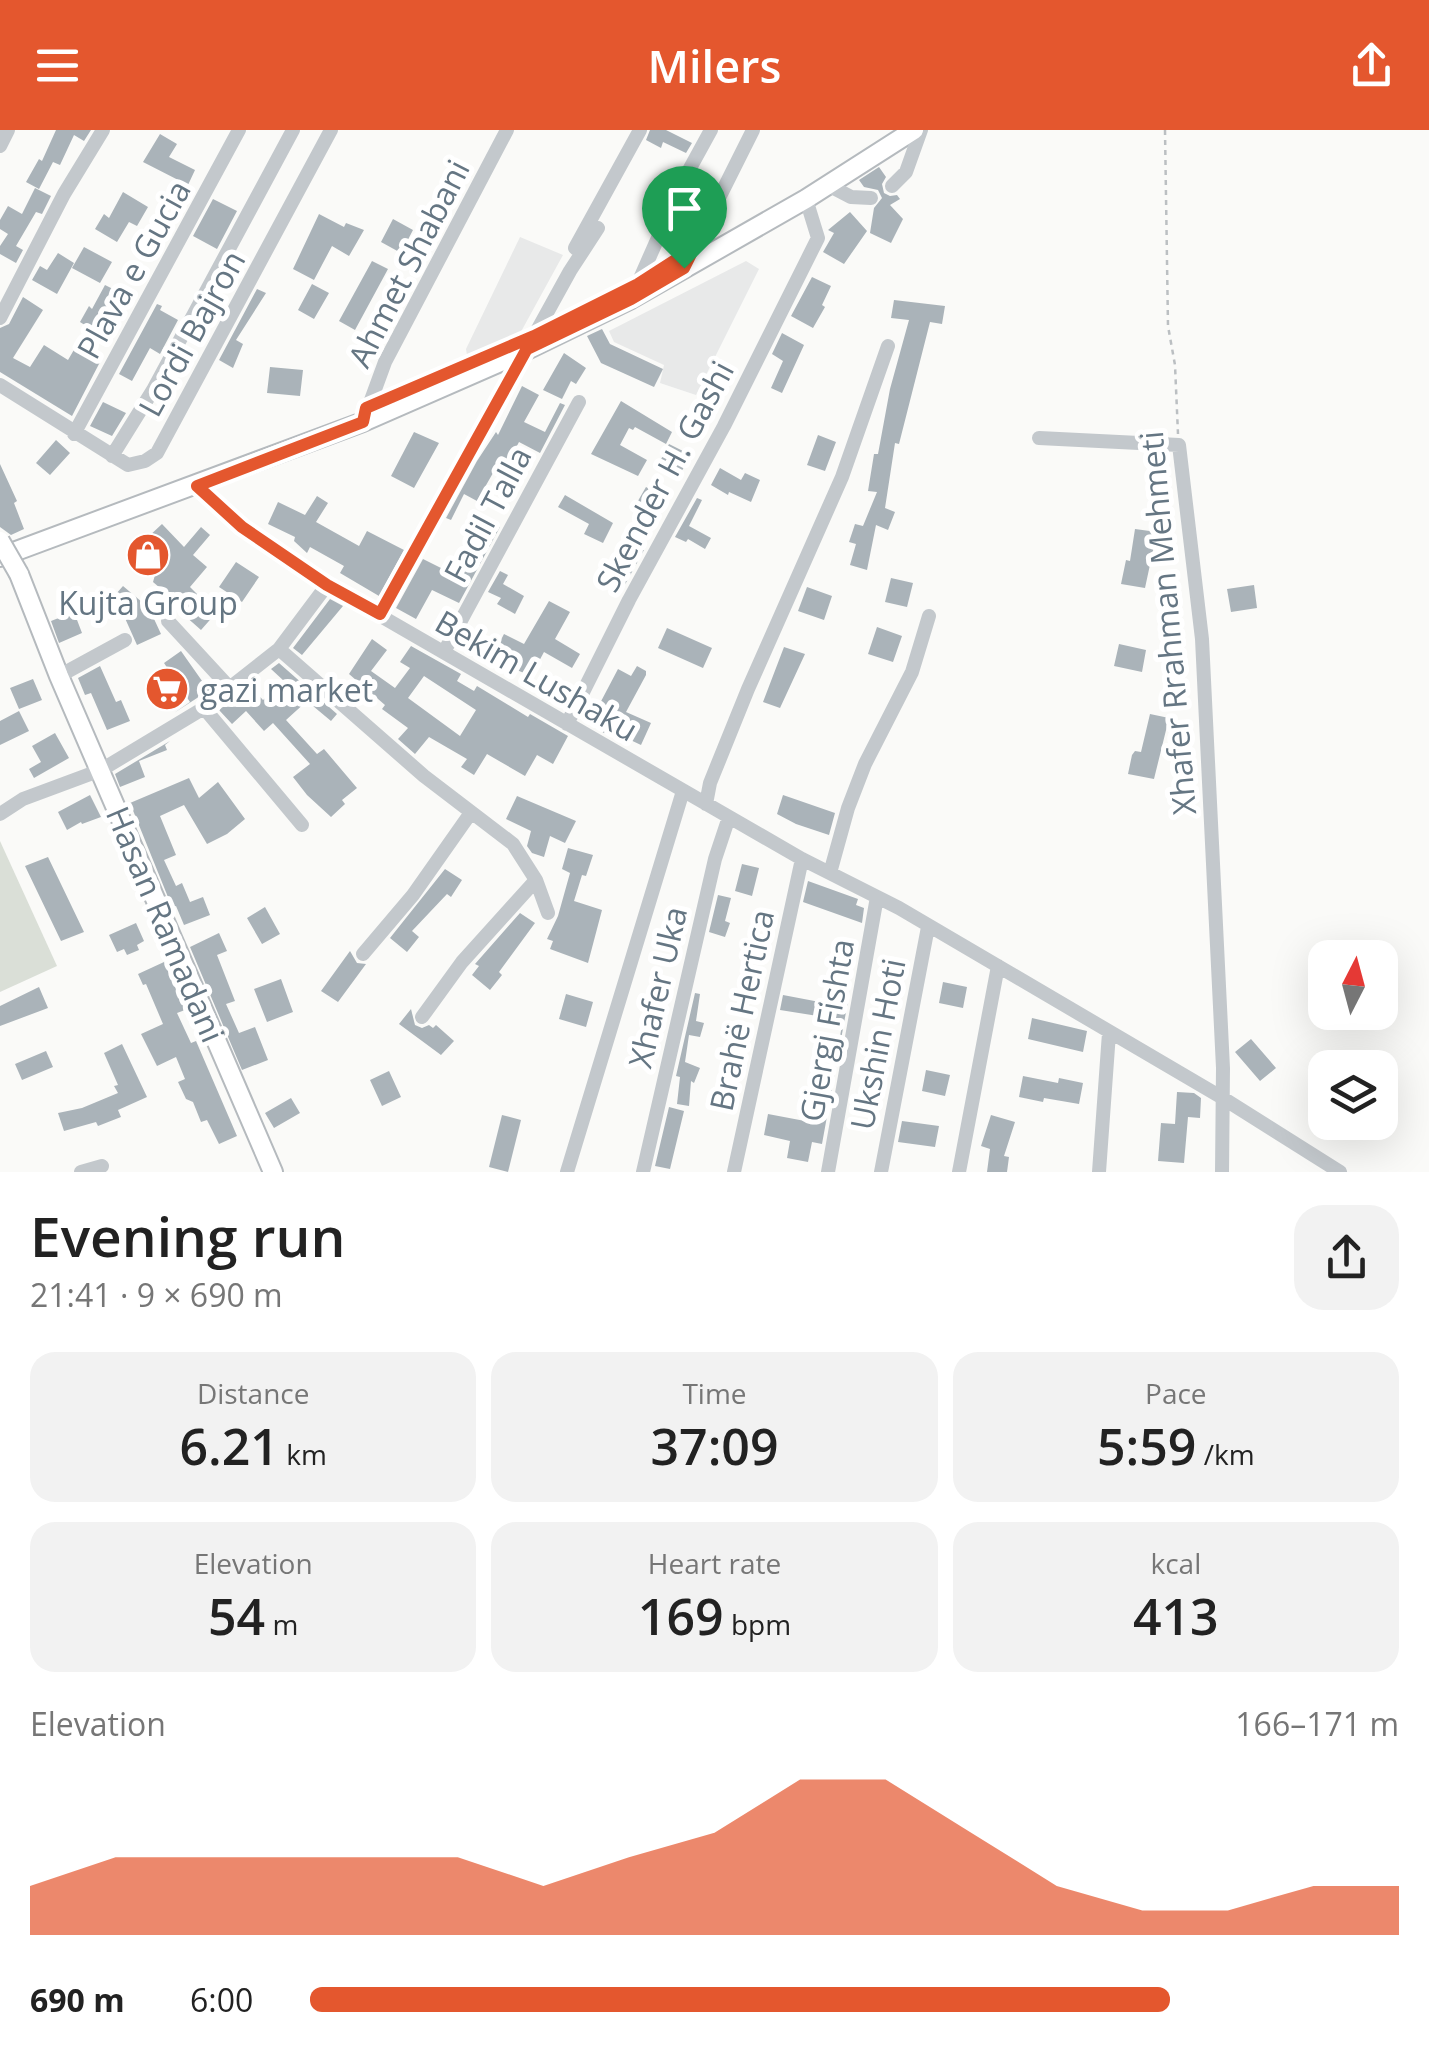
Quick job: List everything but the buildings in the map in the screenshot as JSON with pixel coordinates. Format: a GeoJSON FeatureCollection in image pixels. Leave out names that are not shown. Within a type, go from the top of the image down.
{"type":"FeatureCollection","features":[{"type":"Feature","properties":{"kind":"main road"},"geometry":{"type":"LineString","coordinates":[[0,557],[363,422],[521,352],[631,299],[918,130]]}},
{"type":"Feature","properties":{"kind":"main road","name":"Hasan Ramadani"},"geometry":{"type":"LineString","coordinates":[[0,542],[19,574],[59,676],[273,1172]]}},
{"type":"Feature","properties":{"kind":"street"},"geometry":{"type":"LineString","coordinates":[[0,318],[64,194],[103,130]]}},
{"type":"Feature","properties":{"kind":"street","name":"Plava e Gucia"},"geometry":{"type":"LineString","coordinates":[[74,434],[239,130]]}},
{"type":"Feature","properties":{"kind":"street"},"geometry":{"type":"LineString","coordinates":[[0,386],[112,456],[162,374],[294,130]]}},
{"type":"Feature","properties":{"kind":"street","name":"Lordi Bajron"},"geometry":{"type":"LineString","coordinates":[[112,456],[128,465],[145,461],[156,453],[332,130]]}},
{"type":"Feature","properties":{"kind":"street","name":"Ahmet Shabani"},"geometry":{"type":"LineString","coordinates":[[363,422],[385,362],[507,130]]}},
{"type":"Feature","properties":{"kind":"street"},"geometry":{"type":"LineString","coordinates":[[380,614],[640,130]]}},
{"type":"Feature","properties":{"kind":"street"},"geometry":{"type":"LineString","coordinates":[[631,299],[683,181],[711,130]]}},
{"type":"Feature","properties":{"kind":"street"},"geometry":{"type":"LineString","coordinates":[[684,268],[753,130]]}},
{"type":"Feature","properties":{"kind":"street"},"geometry":{"type":"LineString","coordinates":[[892,186],[906,172],[918,130]]}},
{"type":"Feature","properties":{"kind":"street"},"geometry":{"type":"LineString","coordinates":[[828,185],[851,197],[871,198]]}},
{"type":"Feature","properties":{"kind":"street","name":"Skender H. Gashi"},"geometry":{"type":"LineString","coordinates":[[567,724],[818,238],[806,198]]}},
{"type":"Feature","properties":{"kind":"street"},"geometry":{"type":"LineString","coordinates":[[521,352],[598,228]]}},
{"type":"Feature","properties":{"kind":"street"},"geometry":{"type":"LineString","coordinates":[[706,804],[710,783],[748,690],[842,477],[888,346]]}},
{"type":"Feature","properties":{"kind":"street","name":"Fadil Talla"},"geometry":{"type":"LineString","coordinates":[[444,652],[579,402]]}},
{"type":"Feature","properties":{"kind":"street"},"geometry":{"type":"LineString","coordinates":[[1039,438],[1178,445]]}},
{"type":"Feature","properties":{"kind":"street","name":"Xhafer Rrahman Mehmeti"},"geometry":{"type":"LineString","coordinates":[[1178,445],[1202,640],[1223,1068],[1222,1172]]}},
{"type":"Feature","properties":{"kind":"street","name":"Bekim Lushaku"},"geometry":{"type":"LineString","coordinates":[[197,486],[242,527],[327,585],[802,859],[878,897],[998,966],[1340,1172]]}},
{"type":"Feature","properties":{"kind":"street"},"geometry":{"type":"LineString","coordinates":[[0,814],[22,799],[101,770],[204,708],[279,648],[327,585]]}},
{"type":"Feature","properties":{"kind":"street"},"geometry":{"type":"LineString","coordinates":[[830,874],[848,808],[865,764],[912,672],[929,616]]}},
{"type":"Feature","properties":{"kind":"street"},"geometry":{"type":"LineString","coordinates":[[168,621],[228,686]]}},
{"type":"Feature","properties":{"kind":"street"},"geometry":{"type":"LineString","coordinates":[[59,676],[124,640]]}},
{"type":"Feature","properties":{"kind":"street"},"geometry":{"type":"LineString","coordinates":[[279,648],[470,814],[488,822],[513,844],[536,880],[548,913]]}},
{"type":"Feature","properties":{"kind":"street"},"geometry":{"type":"LineString","coordinates":[[204,708],[302,825]]}},
{"type":"Feature","properties":{"kind":"street"},"geometry":{"type":"LineString","coordinates":[[568,1172],[683,791]]}},
{"type":"Feature","properties":{"kind":"street"},"geometry":{"type":"LineString","coordinates":[[364,954],[413,896],[470,814]]}},
{"type":"Feature","properties":{"kind":"street","name":"Xhafer Uka"},"geometry":{"type":"LineString","coordinates":[[644,1172],[715,859],[729,817]]}},
{"type":"Feature","properties":{"kind":"street","name":"Brahë Hertica"},"geometry":{"type":"LineString","coordinates":[[734,1172],[802,859]]}},
{"type":"Feature","properties":{"kind":"street"},"geometry":{"type":"LineString","coordinates":[[422,1017],[462,962],[536,880]]}},
{"type":"Feature","properties":{"kind":"street","name":"Gjergj Fishta"},"geometry":{"type":"LineString","coordinates":[[828,1172],[878,897]]}},
{"type":"Feature","properties":{"kind":"street","name":"Ukshin Hoti"},"geometry":{"type":"LineString","coordinates":[[882,1172],[928,927]]}},
{"type":"Feature","properties":{"kind":"street"},"geometry":{"type":"LineString","coordinates":[[959,1172],[998,966]]}},
{"type":"Feature","properties":{"kind":"street"},"geometry":{"type":"LineString","coordinates":[[1100,1172],[1109,1034]]}},
{"type":"Feature","properties":{"kind":"street"},"geometry":{"type":"LineString","coordinates":[[81,1172],[102,1166]]}},
{"type":"Feature","properties":{"kind":"path","name":"Xhafer Rrahman Mehmeti"},"geometry":{"type":"LineString","coordinates":[[1166,130],[1168,326],[1175,364],[1178,445]]}},
{"type":"Feature","properties":{"kind":"shaded area"},"geometry":{"type":"Polygon","coordinates":[[[520,237],[563,255],[517,339],[468,361],[466,349],[520,237]]]}},
{"type":"Feature","properties":{"kind":"shaded area"},"geometry":{"type":"Polygon","coordinates":[[[746,261],[759,269],[696,395],[660,383],[664,365],[614,342],[609,331],[746,261]]]}},
{"type":"Feature","properties":{"kind":"shaded area"},"geometry":{"type":"Polygon","coordinates":[[[0,841],[57,966],[0,992],[0,841]]]}},
{"type":"Feature","properties":{"kind":"place","name":"Kujta Group"},"geometry":{"type":"Point","coordinates":[148,555]}},
{"type":"Feature","properties":{"kind":"place","name":"gazi market"},"geometry":{"type":"Point","coordinates":[167,689]}},
{"type":"Feature","properties":{"kind":"route"},"geometry":{"type":"LineString","coordinates":[[684,268],[631,299],[527,349],[534,336],[366,408],[363,422],[197,486],[242,527],[327,585],[380,614],[534,336],[638,284],[694,248],[684,268]]}}]}
